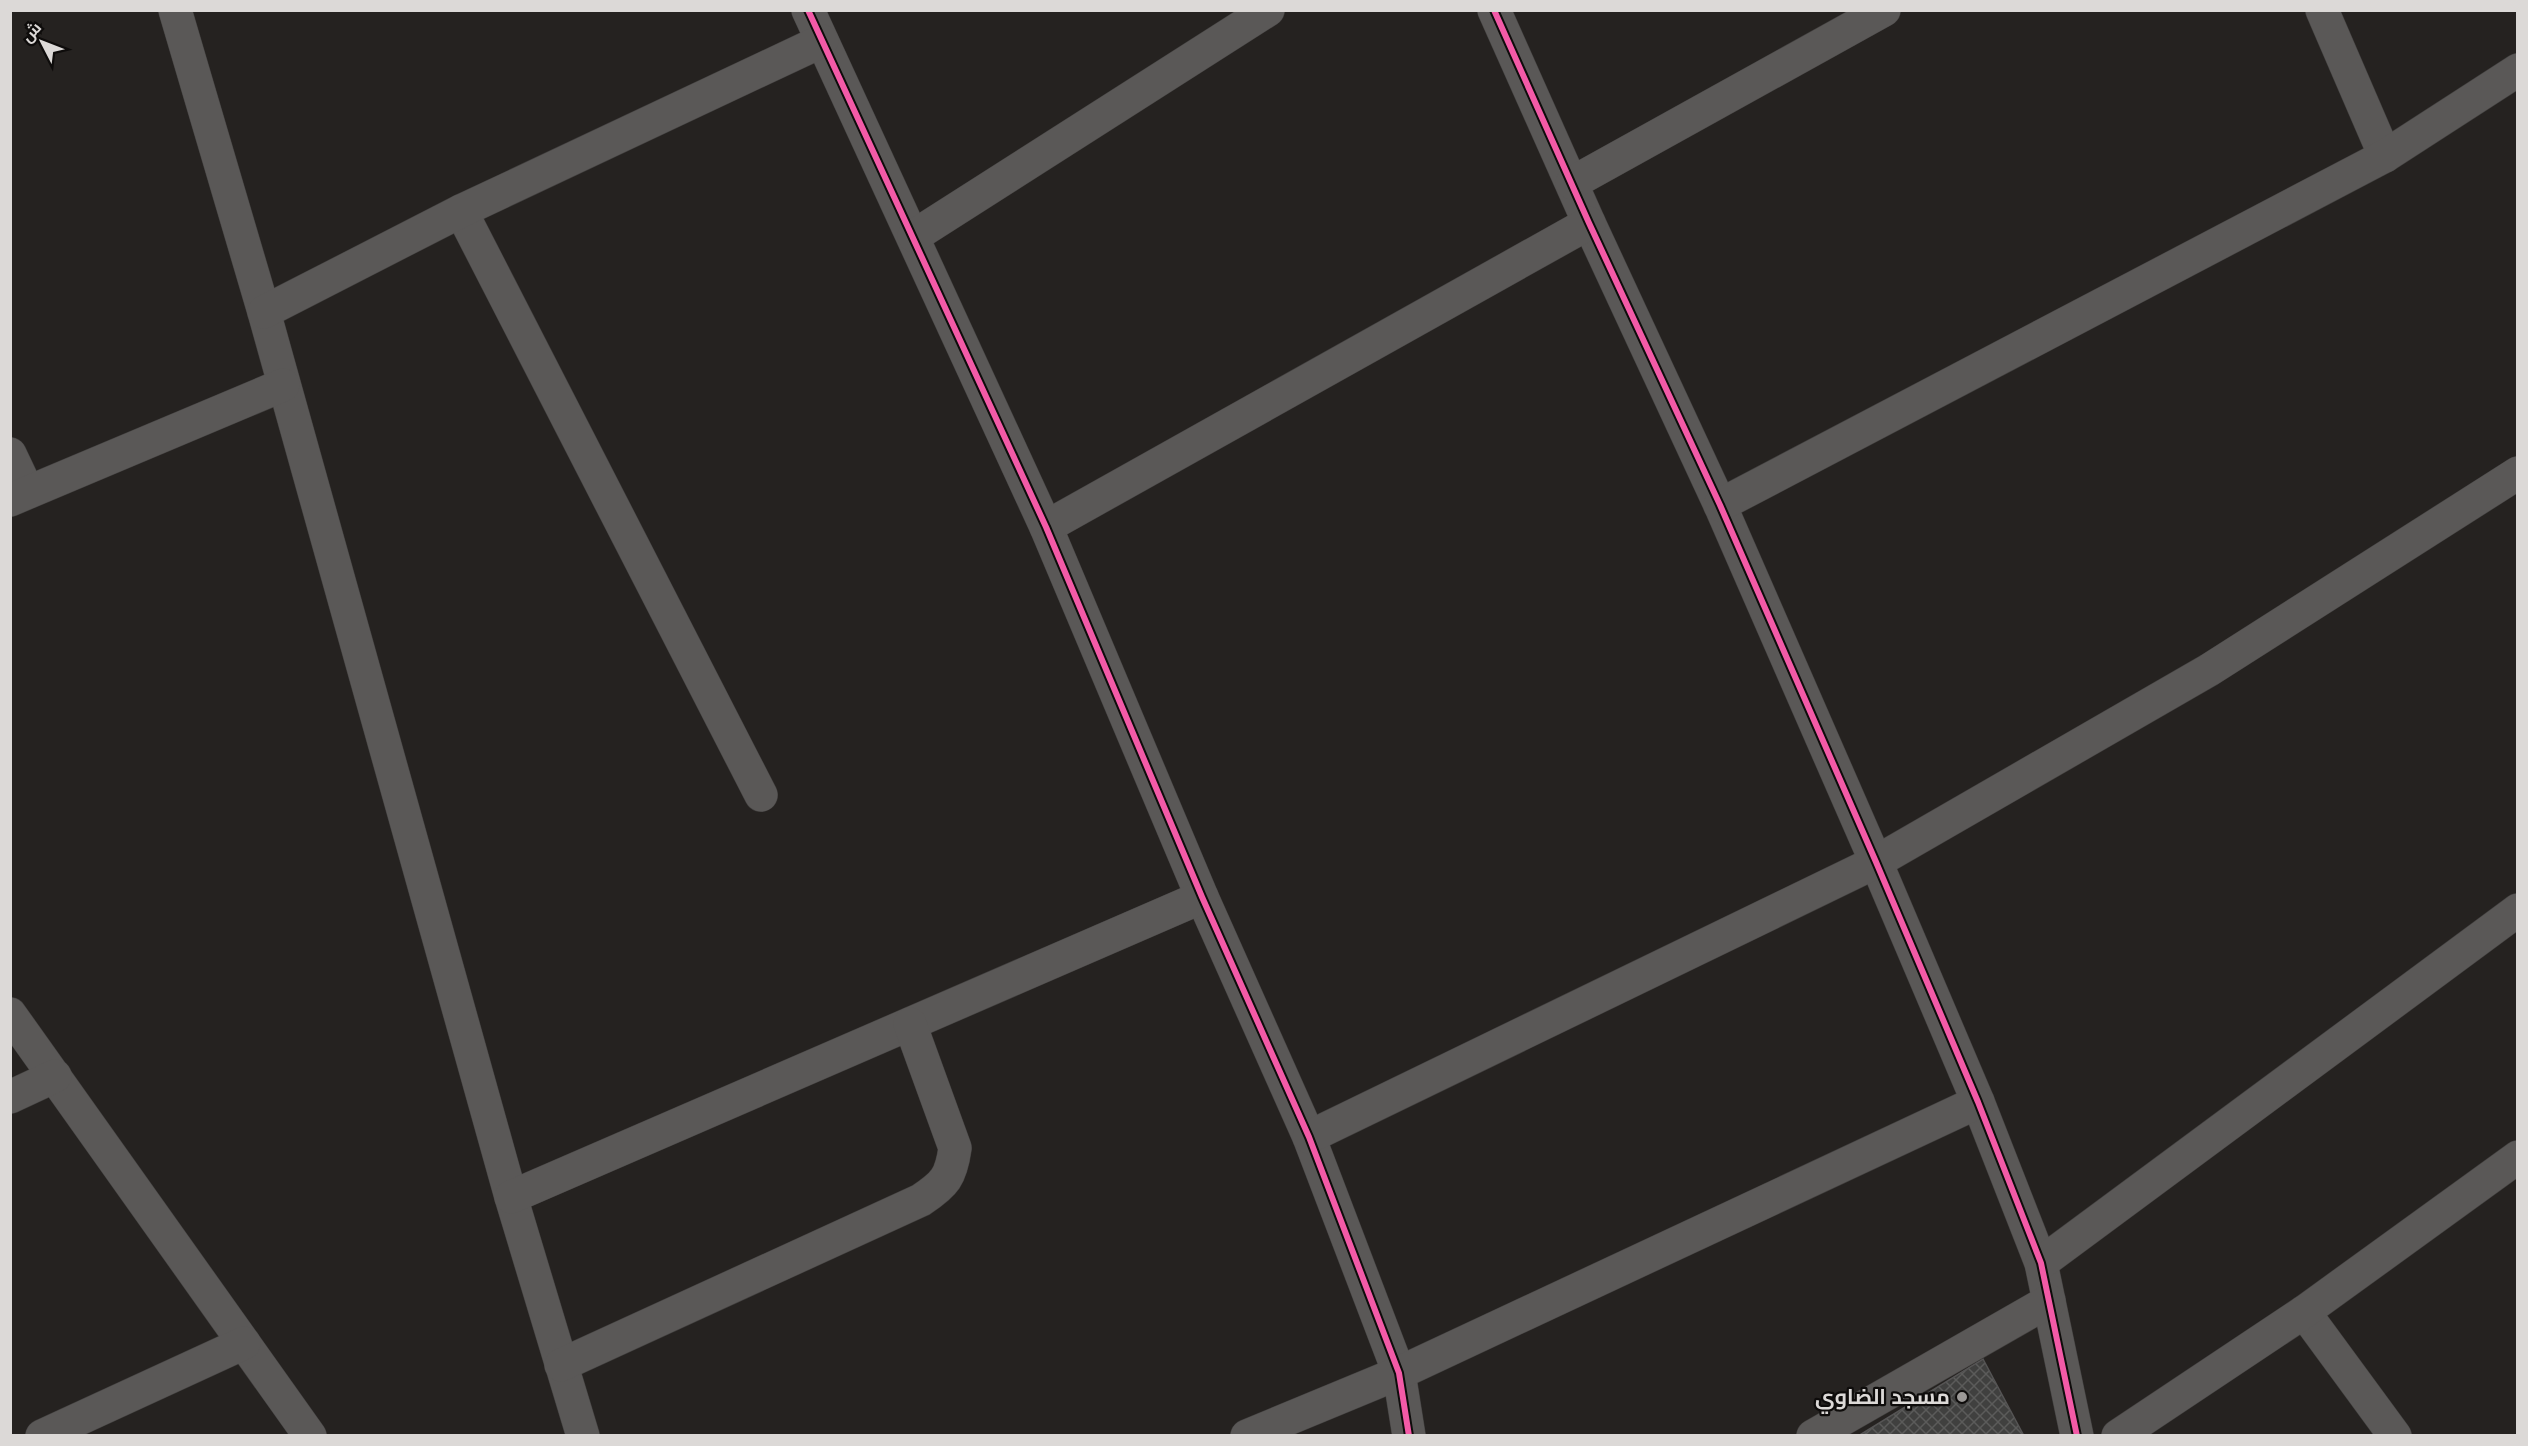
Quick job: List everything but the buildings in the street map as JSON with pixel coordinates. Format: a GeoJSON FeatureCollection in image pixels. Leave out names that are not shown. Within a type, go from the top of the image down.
{"type":"FeatureCollection","features":[{"type":"Feature","properties":{"kind":"street"},"geometry":{"type":"LineString","coordinates":[[175,10],[264,312],[511,1197],[583,1436]]}},
{"type":"Feature","properties":{"kind":"street"},"geometry":{"type":"LineString","coordinates":[[808,10],[1046,527],[1202,897],[1309,1137],[1399,1373],[1409,1436]]}},
{"type":"Feature","properties":{"kind":"street"},"geometry":{"type":"LineString","coordinates":[[914,236],[1268,10]]}},
{"type":"Feature","properties":{"kind":"street"},"geometry":{"type":"LineString","coordinates":[[1494,10],[1589,223],[1720,505],[1978,1102],[2040,1263],[2076,1436]]}},
{"type":"Feature","properties":{"kind":"street"},"geometry":{"type":"LineString","coordinates":[[1572,183],[1884,10]]}},
{"type":"Feature","properties":{"kind":"street"},"geometry":{"type":"LineString","coordinates":[[2322,10],[2385,156]]}},
{"type":"Feature","properties":{"kind":"street"},"geometry":{"type":"LineString","coordinates":[[264,312],[461,211],[822,41]]}},
{"type":"Feature","properties":{"kind":"street"},"geometry":{"type":"LineString","coordinates":[[1720,505],[2385,156],[2517,70]]}},
{"type":"Feature","properties":{"kind":"street"},"geometry":{"type":"LineString","coordinates":[[461,211],[761,795]]}},
{"type":"Feature","properties":{"kind":"street"},"geometry":{"type":"LineString","coordinates":[[1046,527],[1589,223]]}},
{"type":"Feature","properties":{"kind":"street"},"geometry":{"type":"LineString","coordinates":[[10,454],[19,496],[284,385]]}},
{"type":"Feature","properties":{"kind":"street"},"geometry":{"type":"LineString","coordinates":[[1309,1137],[1876,862],[2209,670],[2517,473]]}},
{"type":"Feature","properties":{"kind":"street"},"geometry":{"type":"LineString","coordinates":[[511,1197],[1202,897]]}},
{"type":"Feature","properties":{"kind":"street"},"geometry":{"type":"LineString","coordinates":[[2040,1263],[2517,910]]}},
{"type":"Feature","properties":{"kind":"street"},"geometry":{"type":"LineString","coordinates":[[10,1014],[310,1436]]}},
{"type":"Feature","properties":{"kind":"street"},"geometry":{"type":"LineString","coordinates":[[561,1365],[921,1200],[941,1187],[952,1170],[955,1148],[909,1024]]}},
{"type":"Feature","properties":{"kind":"street"},"geometry":{"type":"LineString","coordinates":[[10,1097],[55,1076]]}},
{"type":"Feature","properties":{"kind":"street"},"geometry":{"type":"LineString","coordinates":[[1247,1436],[1399,1373],[1978,1102]]}},
{"type":"Feature","properties":{"kind":"street"},"geometry":{"type":"LineString","coordinates":[[2118,1436],[2304,1312],[2517,1157]]}},
{"type":"Feature","properties":{"kind":"street"},"geometry":{"type":"LineString","coordinates":[[1813,1436],[2049,1301]]}},
{"type":"Feature","properties":{"kind":"street"},"geometry":{"type":"LineString","coordinates":[[2304,1312],[2395,1436]]}},
{"type":"Feature","properties":{"kind":"street"},"geometry":{"type":"LineString","coordinates":[[42,1436],[244,1343]]}},
{"type":"Feature","properties":{"kind":"cycle path"},"geometry":{"type":"LineString","coordinates":[[808,10],[1046,527],[1202,897],[1309,1137],[1399,1373],[1409,1436]]}},
{"type":"Feature","properties":{"kind":"cycle path"},"geometry":{"type":"LineString","coordinates":[[1494,10],[1589,223],[1720,505],[1978,1102],[2041,1263],[2077,1436]]}},
{"type":"Feature","properties":{"kind":"place","name":"مسجد الضاوي"},"geometry":{"type":"Point","coordinates":[1962,1397]}}]}
